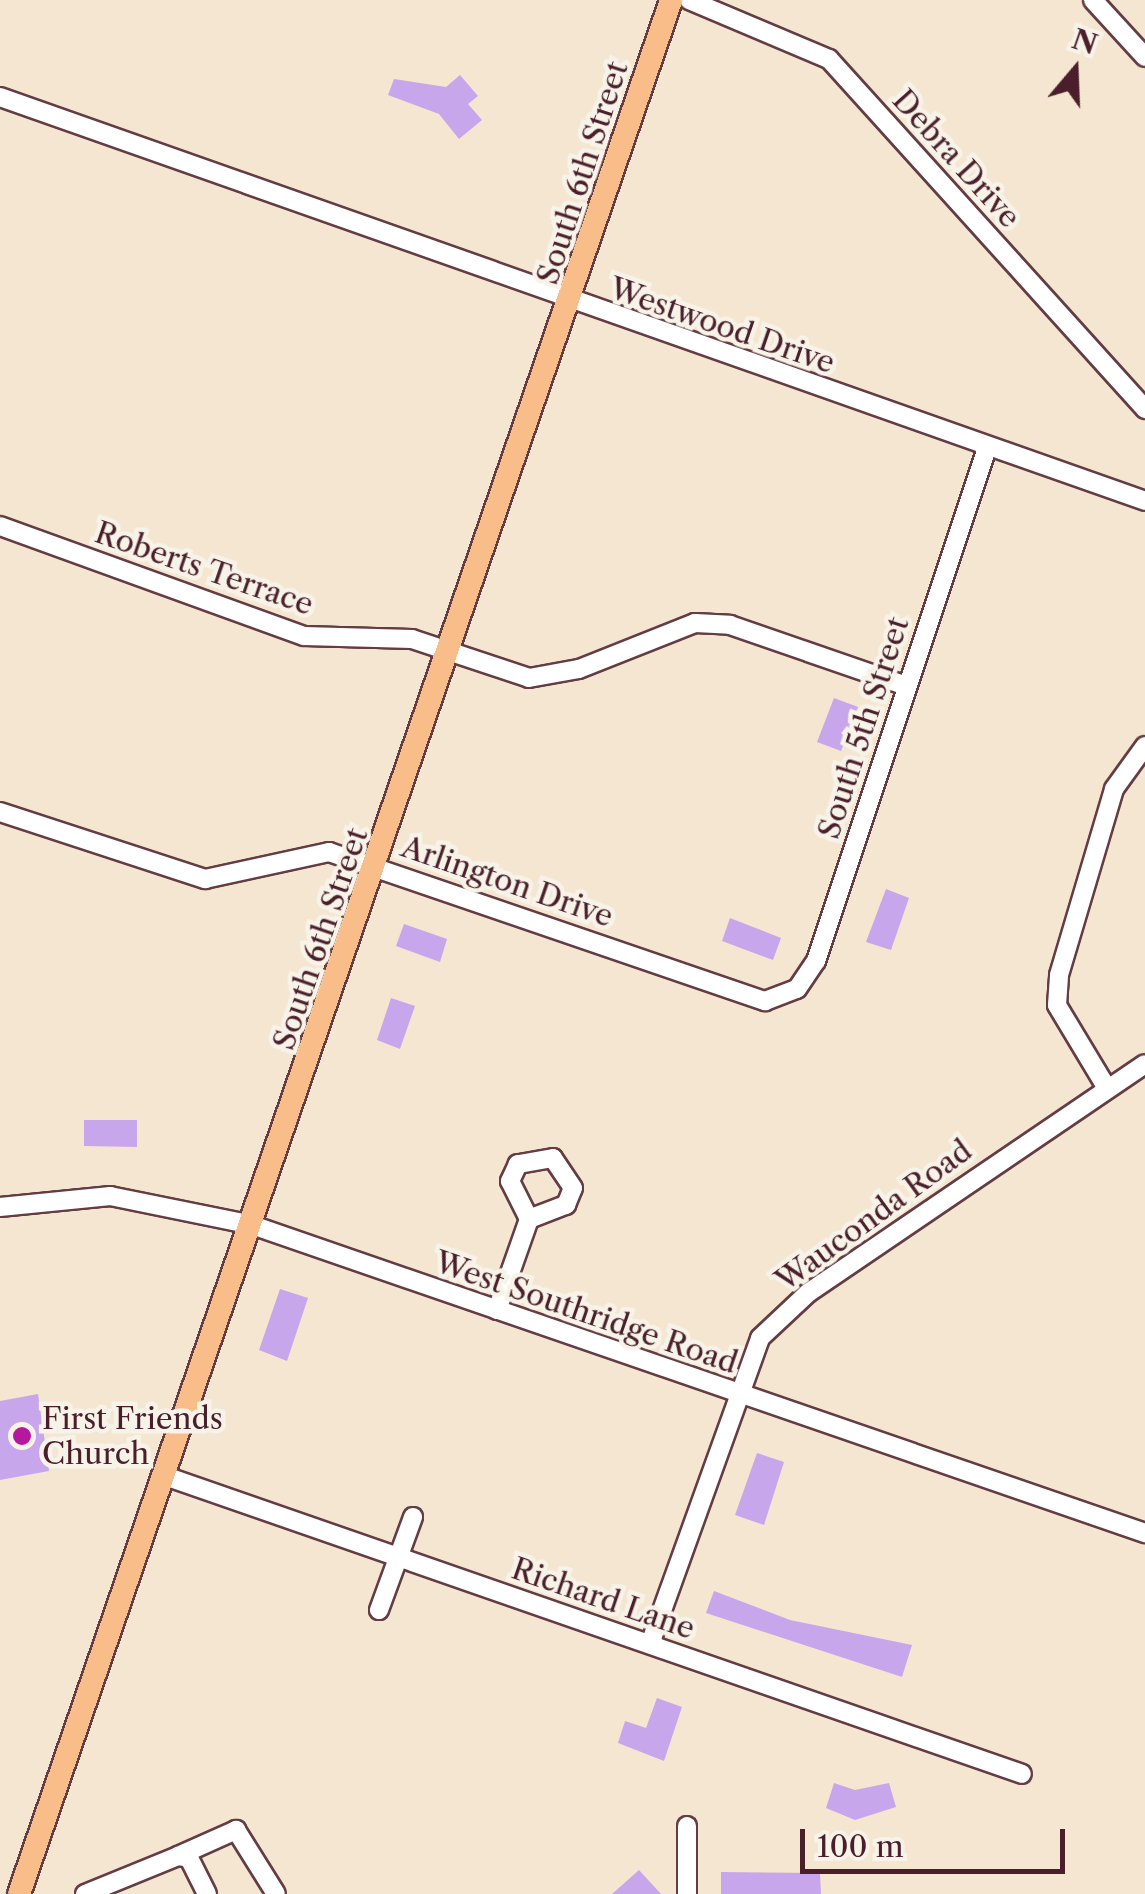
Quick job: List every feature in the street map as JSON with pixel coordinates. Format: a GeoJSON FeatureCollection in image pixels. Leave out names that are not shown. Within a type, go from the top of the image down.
{"type":"FeatureCollection","features":[{"type":"Feature","properties":{"kind":"main road","name":"South 6th Street"},"geometry":{"type":"LineString","coordinates":[[24,1893],[165,1476],[453,654],[670,0]]}},
{"type":"Feature","properties":{"kind":"street","name":"Debra Drive"},"geometry":{"type":"LineString","coordinates":[[689,0],[802,40],[829,59],[1145,410]]}},
{"type":"Feature","properties":{"kind":"street"},"geometry":{"type":"LineString","coordinates":[[1093,0],[1145,57]]}},
{"type":"Feature","properties":{"kind":"street","name":"Westwood Drive"},"geometry":{"type":"LineString","coordinates":[[0,96],[1145,502]]}},
{"type":"Feature","properties":{"kind":"street","name":"South 5th Street"},"geometry":{"type":"LineString","coordinates":[[765,1001],[797,990],[816,962],[987,448]]}},
{"type":"Feature","properties":{"kind":"street","name":"Roberts Terrace"},"geometry":{"type":"LineString","coordinates":[[0,526],[304,636],[412,639],[529,678],[579,669],[695,623],[730,625],[906,686]]}},
{"type":"Feature","properties":{"kind":"street"},"geometry":{"type":"LineString","coordinates":[[1105,1084],[1057,1005],[1059,974],[1114,789],[1145,746]]}},
{"type":"Feature","properties":{"kind":"street","name":"Arlington Drive"},"geometry":{"type":"LineString","coordinates":[[0,812],[205,879],[329,852],[765,1001]]}},
{"type":"Feature","properties":{"kind":"street","name":"Wauconda Road"},"geometry":{"type":"LineString","coordinates":[[650,1644],[760,1338],[808,1292],[1105,1084],[1145,1064]]}},
{"type":"Feature","properties":{"kind":"street","name":"West Southridge Road"},"geometry":{"type":"LineString","coordinates":[[0,1207],[110,1196],[252,1226],[1145,1533]]}},
{"type":"Feature","properties":{"kind":"street"},"geometry":{"type":"LineString","coordinates":[[497,1310],[529,1220]]}},
{"type":"Feature","properties":{"kind":"street","name":"Richard Lane"},"geometry":{"type":"LineString","coordinates":[[165,1476],[1022,1774]]}},
{"type":"Feature","properties":{"kind":"street"},"geometry":{"type":"LineString","coordinates":[[379,1610],[413,1516]]}},
{"type":"Feature","properties":{"kind":"street"},"geometry":{"type":"LineString","coordinates":[[687,1826],[687,1894]]}},
{"type":"Feature","properties":{"kind":"street"},"geometry":{"type":"LineString","coordinates":[[86,1894],[236,1830],[276,1894]]}},
{"type":"Feature","properties":{"kind":"street"},"geometry":{"type":"LineString","coordinates":[[178,1856],[188,1858],[207,1894]]}},
{"type":"Feature","properties":{"kind":"building"},"geometry":{"type":"Polygon","coordinates":[[[460,75],[478,96],[468,104],[482,120],[459,139],[439,114],[388,95],[394,79],[446,87],[460,75]]]}},
{"type":"Feature","properties":{"kind":"building"},"geometry":{"type":"Polygon","coordinates":[[[834,698],[858,707],[841,751],[817,742],[834,698]]]}},
{"type":"Feature","properties":{"kind":"building"},"geometry":{"type":"Polygon","coordinates":[[[886,889],[909,898],[891,950],[866,942],[886,889]]]}},
{"type":"Feature","properties":{"kind":"building"},"geometry":{"type":"Polygon","coordinates":[[[730,918],[781,938],[773,960],[722,941],[730,918]]]}},
{"type":"Feature","properties":{"kind":"building"},"geometry":{"type":"Polygon","coordinates":[[[404,924],[447,939],[440,962],[396,946],[404,924]]]}},
{"type":"Feature","properties":{"kind":"building"},"geometry":{"type":"Polygon","coordinates":[[[391,998],[415,1006],[400,1049],[377,1040],[391,998]]]}},
{"type":"Feature","properties":{"kind":"building"},"geometry":{"type":"Polygon","coordinates":[[[84,1120],[137,1120],[137,1147],[84,1146],[84,1120]]]}},
{"type":"Feature","properties":{"kind":"building"},"geometry":{"type":"Polygon","coordinates":[[[280,1289],[308,1298],[287,1361],[259,1350],[280,1289]]]}},
{"type":"Feature","properties":{"kind":"building","name":"First Friends Church"},"geometry":{"type":"Polygon","coordinates":[[[38,1394],[49,1471],[0,1480],[0,1401],[38,1394]]]}},
{"type":"Feature","properties":{"kind":"building"},"geometry":{"type":"Polygon","coordinates":[[[757,1453],[784,1462],[764,1525],[735,1515],[757,1453]]]}},
{"type":"Feature","properties":{"kind":"building"},"geometry":{"type":"Polygon","coordinates":[[[714,1591],[790,1620],[912,1645],[902,1677],[706,1613],[714,1591]]]}},
{"type":"Feature","properties":{"kind":"building"},"geometry":{"type":"Polygon","coordinates":[[[657,1698],[682,1707],[664,1761],[618,1743],[625,1721],[646,1728],[657,1698]]]}},
{"type":"Feature","properties":{"kind":"building"},"geometry":{"type":"Polygon","coordinates":[[[834,1783],[855,1790],[889,1783],[896,1807],[855,1820],[826,1808],[834,1783]]]}},
{"type":"Feature","properties":{"kind":"building"},"geometry":{"type":"Polygon","coordinates":[[[639,1870],[661,1894],[612,1894],[639,1870]]]}},
{"type":"Feature","properties":{"kind":"building"},"geometry":{"type":"Polygon","coordinates":[[[721,1872],[820,1873],[821,1894],[721,1894],[721,1872]]]}},
{"type":"Feature","properties":{"kind":"place","name":"First Friends Church"},"geometry":{"type":"Point","coordinates":[22,1436]}}]}
